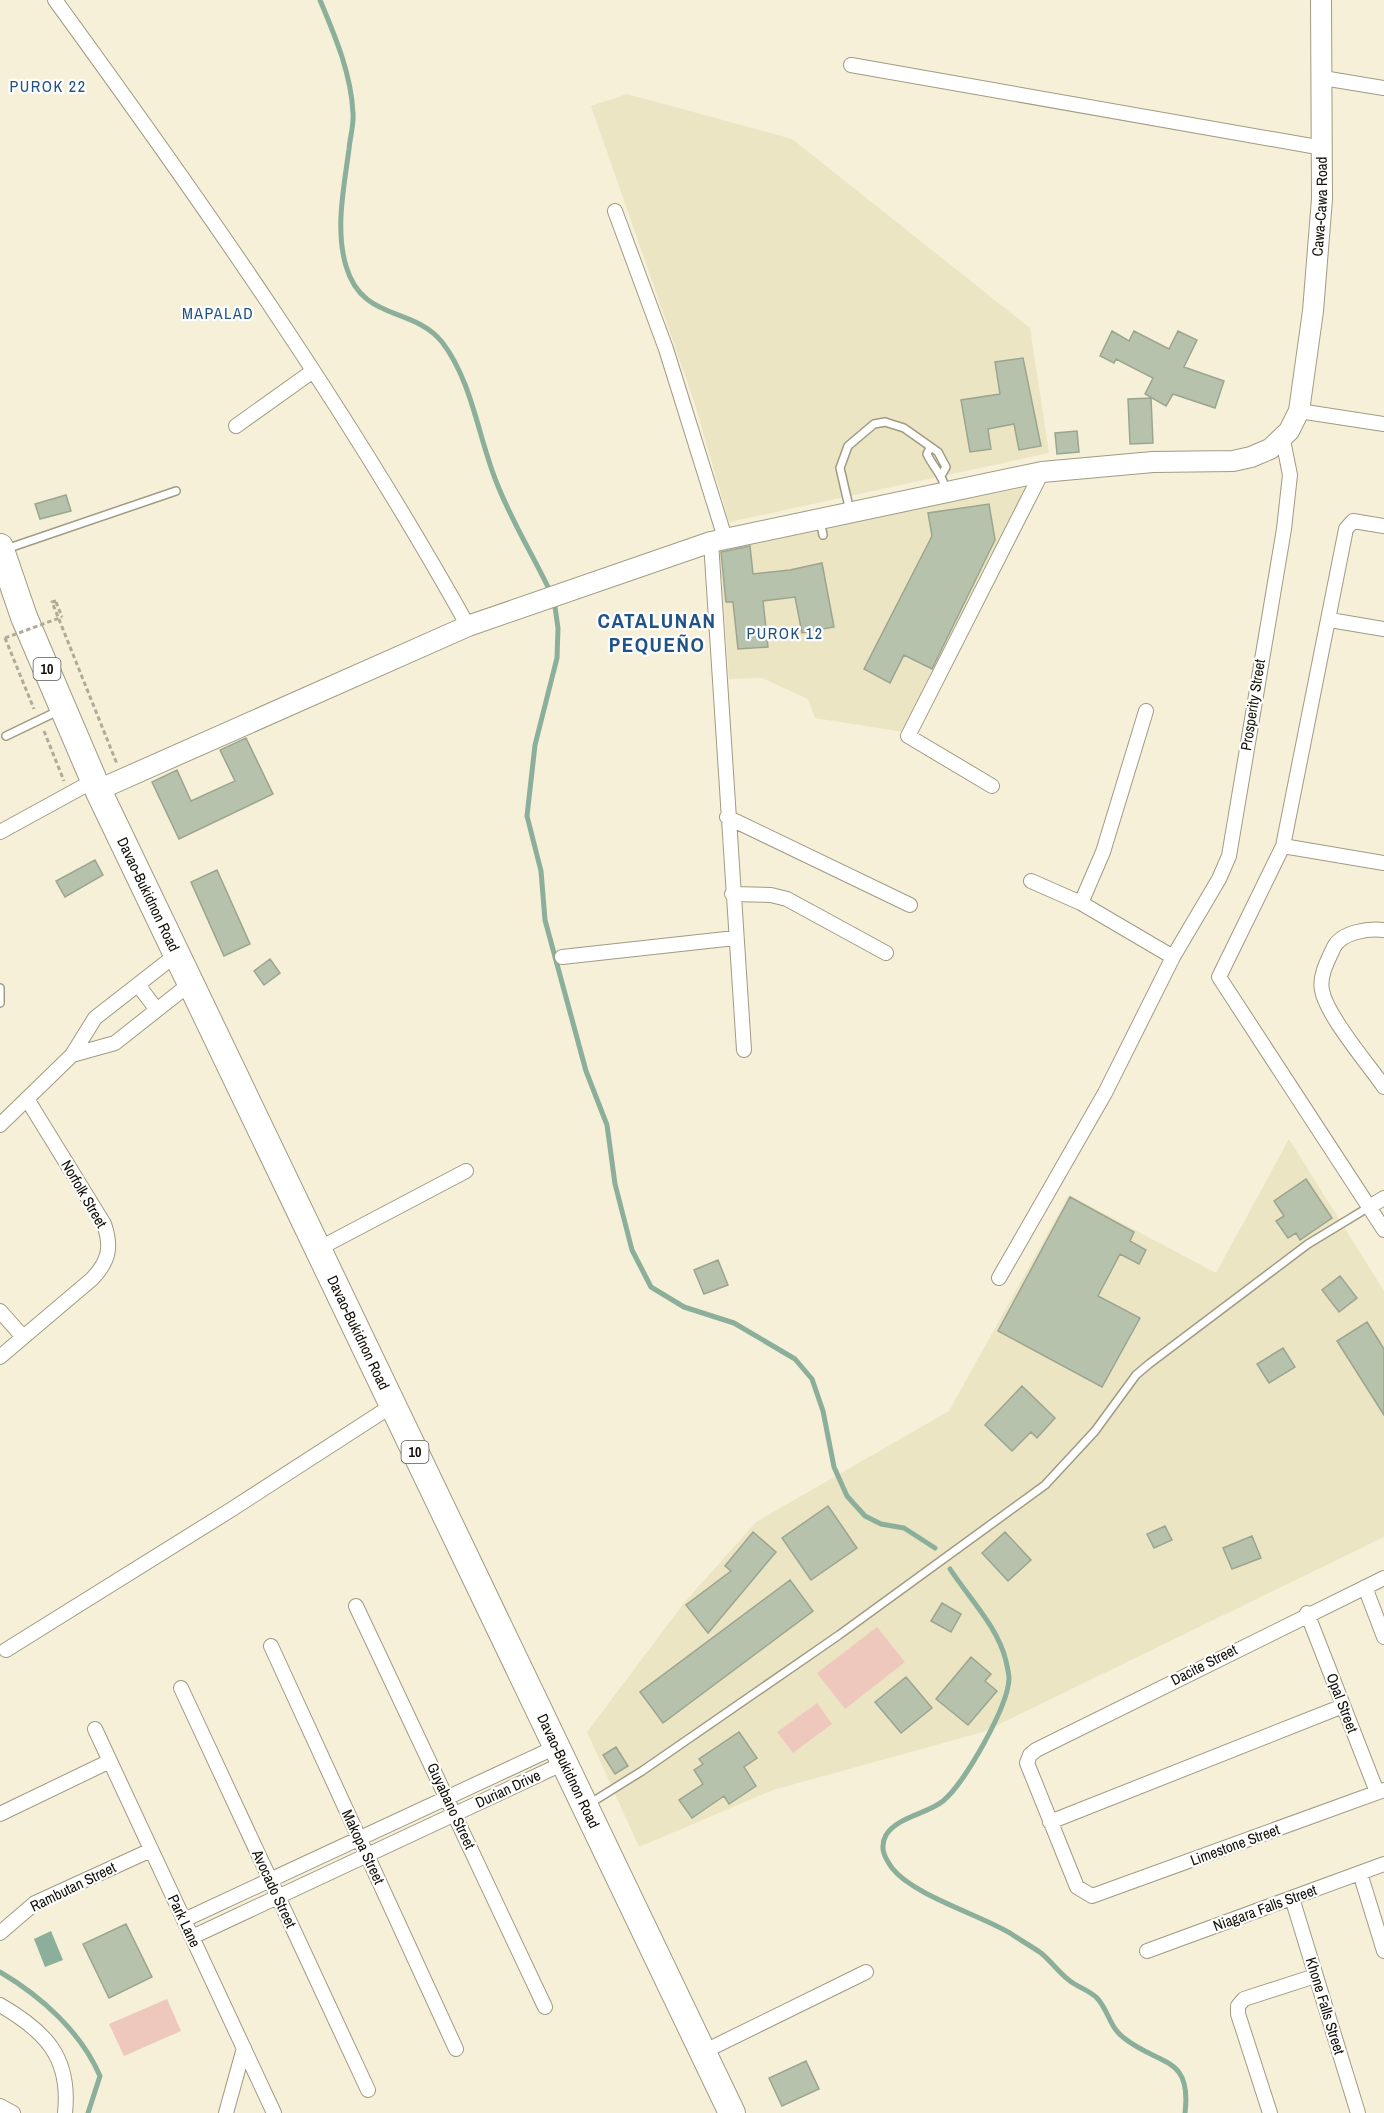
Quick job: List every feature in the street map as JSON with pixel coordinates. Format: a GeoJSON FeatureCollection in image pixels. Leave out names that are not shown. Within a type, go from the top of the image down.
{"type":"FeatureCollection","features":[{"type":"Feature","properties":{"kind":"highway","name":"Davao-Bukidnon Road"},"geometry":{"type":"LineString","coordinates":[[1,549],[24,617],[97,785],[732,2113]]}},
{"type":"Feature","properties":{"kind":"street"},"geometry":{"type":"LineString","coordinates":[[54,0],[210,215],[391,491],[468,626]]}},
{"type":"Feature","properties":{"kind":"street","name":"Cawa-Cawa Road"},"geometry":{"type":"LineString","coordinates":[[1299,411],[1318,259],[1323,148],[1321,0]]}},
{"type":"Feature","properties":{"kind":"street"},"geometry":{"type":"LineString","coordinates":[[851,65],[1323,148]]}},
{"type":"Feature","properties":{"kind":"street"},"geometry":{"type":"LineString","coordinates":[[1323,78],[1384,88]]}},
{"type":"Feature","properties":{"kind":"street"},"geometry":{"type":"LineString","coordinates":[[615,211],[666,350],[718,540],[727,817],[744,1050]]}},
{"type":"Feature","properties":{"kind":"street"},"geometry":{"type":"LineString","coordinates":[[236,426],[313,371]]}},
{"type":"Feature","properties":{"kind":"street"},"geometry":{"type":"LineString","coordinates":[[0,832],[97,785],[123,779],[468,626],[718,540],[822,526],[850,511],[944,483],[1153,462],[1233,461],[1251,457],[1282,440],[1299,411],[1384,424]]}},
{"type":"Feature","properties":{"kind":"street","name":"Prosperity Street"},"geometry":{"type":"LineString","coordinates":[[999,1278],[1104,1093],[1173,957],[1219,879],[1229,856],[1284,529],[1290,475],[1282,440]]}},
{"type":"Feature","properties":{"kind":"street"},"geometry":{"type":"LineString","coordinates":[[992,786],[908,736],[1042,472]]}},
{"type":"Feature","properties":{"kind":"street"},"geometry":{"type":"LineString","coordinates":[[1384,526],[1353,521],[1346,529],[1330,620],[1283,846],[1219,977],[1384,1230]]}},
{"type":"Feature","properties":{"kind":"street"},"geometry":{"type":"LineString","coordinates":[[1330,620],[1384,629]]}},
{"type":"Feature","properties":{"kind":"street"},"geometry":{"type":"LineString","coordinates":[[1081,903],[1103,852],[1146,711]]}},
{"type":"Feature","properties":{"kind":"street"},"geometry":{"type":"LineString","coordinates":[[727,817],[910,905]]}},
{"type":"Feature","properties":{"kind":"street"},"geometry":{"type":"LineString","coordinates":[[1283,846],[1384,863]]}},
{"type":"Feature","properties":{"kind":"street"},"geometry":{"type":"LineString","coordinates":[[1031,881],[1081,903],[1173,957]]}},
{"type":"Feature","properties":{"kind":"street"},"geometry":{"type":"LineString","coordinates":[[732,894],[771,895],[787,899],[886,953]]}},
{"type":"Feature","properties":{"kind":"street"},"geometry":{"type":"LineString","coordinates":[[1384,930],[1356,932],[1337,942],[1325,966],[1321,989],[1327,1006],[1384,1087]]}},
{"type":"Feature","properties":{"kind":"street"},"geometry":{"type":"LineString","coordinates":[[562,957],[735,938]]}},
{"type":"Feature","properties":{"kind":"street"},"geometry":{"type":"LineString","coordinates":[[0,1125],[72,1055],[95,1018],[177,954]]}},
{"type":"Feature","properties":{"kind":"street"},"geometry":{"type":"LineString","coordinates":[[72,1055],[115,1043],[191,983]]}},
{"type":"Feature","properties":{"kind":"street"},"geometry":{"type":"LineString","coordinates":[[138,985],[157,1010]]}},
{"type":"Feature","properties":{"kind":"street","name":"Norfolk Street"},"geometry":{"type":"LineString","coordinates":[[0,1357],[92,1279],[104,1266],[109,1252],[109,1238],[104,1224],[27,1099]]}},
{"type":"Feature","properties":{"kind":"street"},"geometry":{"type":"LineString","coordinates":[[318,1249],[466,1171]]}},
{"type":"Feature","properties":{"kind":"street"},"geometry":{"type":"LineString","coordinates":[[1369,1208],[1384,1198]]}},
{"type":"Feature","properties":{"kind":"street"},"geometry":{"type":"LineString","coordinates":[[0,1311],[22,1337]]}},
{"type":"Feature","properties":{"kind":"street"},"geometry":{"type":"LineString","coordinates":[[6,1650],[230,1511],[393,1404]]}},
{"type":"Feature","properties":{"kind":"street","name":"Dacite Street"},"geometry":{"type":"LineString","coordinates":[[1050,1822],[1028,1771],[1028,1759],[1036,1750],[1308,1613],[1384,1578]]}},
{"type":"Feature","properties":{"kind":"street"},"geometry":{"type":"LineString","coordinates":[[1365,1587],[1384,1637]]}},
{"type":"Feature","properties":{"kind":"street","name":"Guyabano Street"},"geometry":{"type":"LineString","coordinates":[[356,1606],[545,2007]]}},
{"type":"Feature","properties":{"kind":"street","name":"Opal Street"},"geometry":{"type":"LineString","coordinates":[[1308,1613],[1343,1706],[1380,1791]]}},
{"type":"Feature","properties":{"kind":"street","name":"Makopa Street"},"geometry":{"type":"LineString","coordinates":[[271,1646],[456,2049]]}},
{"type":"Feature","properties":{"kind":"street","name":"Avocado Street"},"geometry":{"type":"LineString","coordinates":[[181,1688],[368,2090]]}},
{"type":"Feature","properties":{"kind":"street"},"geometry":{"type":"LineString","coordinates":[[1050,1822],[1343,1706]]}},
{"type":"Feature","properties":{"kind":"street","name":"Park Lane"},"geometry":{"type":"LineString","coordinates":[[94,1729],[274,2113]]}},
{"type":"Feature","properties":{"kind":"street","name":"Durian Drive"},"geometry":{"type":"LineString","coordinates":[[184,1920],[503,1772],[560,1755]]}},
{"type":"Feature","properties":{"kind":"street","name":"Durian Drive"},"geometry":{"type":"LineString","coordinates":[[192,1937],[511,1788],[560,1755]]}},
{"type":"Feature","properties":{"kind":"street"},"geometry":{"type":"LineString","coordinates":[[0,1814],[110,1761]]}},
{"type":"Feature","properties":{"kind":"street"},"geometry":{"type":"LineString","coordinates":[[503,1772],[511,1788]]}},
{"type":"Feature","properties":{"kind":"street","name":"Limestone Street"},"geometry":{"type":"LineString","coordinates":[[1050,1822],[1077,1887],[1086,1894],[1097,1896],[1380,1791]]}},
{"type":"Feature","properties":{"kind":"street","name":"Rambutan Street"},"geometry":{"type":"LineString","coordinates":[[0,1933],[35,1903],[151,1851]]}},
{"type":"Feature","properties":{"kind":"street","name":"Niagara Falls Street"},"geometry":{"type":"LineString","coordinates":[[1147,1951],[1384,1864]]}},
{"type":"Feature","properties":{"kind":"street"},"geometry":{"type":"LineString","coordinates":[[1360,1873],[1384,1951]]}},
{"type":"Feature","properties":{"kind":"street","name":"Khone Falls Street"},"geometry":{"type":"LineString","coordinates":[[1292,1898],[1358,2113]]}},
{"type":"Feature","properties":{"kind":"street"},"geometry":{"type":"LineString","coordinates":[[703,2052],[866,1972]]}},
{"type":"Feature","properties":{"kind":"street"},"geometry":{"type":"LineString","coordinates":[[1270,2113],[1238,2014],[1238,2006],[1244,1999],[1315,1976]]}},
{"type":"Feature","properties":{"kind":"street"},"geometry":{"type":"LineString","coordinates":[[0,2005],[28,2022],[53,2049],[63,2079],[65,2113]]}},
{"type":"Feature","properties":{"kind":"street"},"geometry":{"type":"LineString","coordinates":[[226,2113],[244,2048]]}},
{"type":"Feature","properties":{"kind":"street"},"geometry":{"type":"LineString","coordinates":[[0,2106],[13,2113]]}},
{"type":"Feature","properties":{"kind":"lane"},"geometry":{"type":"LineString","coordinates":[[850,511],[840,468],[848,446],[874,424],[896,424],[930,448],[927,454],[944,483]]}},
{"type":"Feature","properties":{"kind":"lane"},"geometry":{"type":"LineString","coordinates":[[1,549],[176,491]]}},
{"type":"Feature","properties":{"kind":"lane"},"geometry":{"type":"LineString","coordinates":[[6,736],[63,708]]}},
{"type":"Feature","properties":{"kind":"lane"},"geometry":{"type":"LineString","coordinates":[[0,988],[0,1003]]}},
{"type":"Feature","properties":{"kind":"lane"},"geometry":{"type":"LineString","coordinates":[[585,1807],[642,1772],[830,1641],[1045,1485],[1088,1439],[1136,1375],[1308,1244],[1369,1208]]}},
{"type":"Feature","properties":{"kind":"path"},"geometry":{"type":"LineString","coordinates":[[11,656],[5,638],[62,617],[56,601],[52,602],[123,779]]}},
{"type":"Feature","properties":{"kind":"shaded area"},"geometry":{"type":"Polygon","coordinates":[[[627,94],[792,139],[1030,328],[1049,453],[729,522],[695,404],[591,106],[627,94]]]}},
{"type":"Feature","properties":{"kind":"shaded area"},"geometry":{"type":"Polygon","coordinates":[[[1028,487],[904,732],[815,718],[808,699],[762,678],[729,679],[719,548],[1028,487]]]}},
{"type":"Feature","properties":{"kind":"shaded area"},"geometry":{"type":"Polygon","coordinates":[[[1289,1139],[1384,1291],[1384,1537],[983,1732],[773,1790],[639,1847],[587,1732],[684,1603],[756,1522],[949,1411],[1069,1195],[1216,1273],[1289,1139]]]}},
{"type":"Feature","properties":{"kind":"shaded area"},"geometry":{"type":"Polygon","coordinates":[[[877,1627],[905,1662],[845,1709],[817,1673],[877,1627]]]}},
{"type":"Feature","properties":{"kind":"shaded area"},"geometry":{"type":"Polygon","coordinates":[[[817,1703],[832,1724],[793,1753],[777,1732],[817,1703]]]}},
{"type":"Feature","properties":{"kind":"shaded area"},"geometry":{"type":"Polygon","coordinates":[[[51,1931],[63,1960],[45,1967],[34,1939],[51,1931]]]}},
{"type":"Feature","properties":{"kind":"shaded area"},"geometry":{"type":"Polygon","coordinates":[[[167,1999],[181,2031],[124,2056],[109,2024],[167,1999]]]}},
{"type":"Feature","properties":{"kind":"building"},"geometry":{"type":"Polygon","coordinates":[[[1112,331],[1129,341],[1134,331],[1169,349],[1178,331],[1197,340],[1184,367],[1224,381],[1215,408],[1173,394],[1166,406],[1145,394],[1153,378],[1116,359],[1114,363],[1100,356],[1112,331]]]}},
{"type":"Feature","properties":{"kind":"building"},"geometry":{"type":"Polygon","coordinates":[[[1023,358],[1041,446],[1019,450],[1014,424],[988,429],[991,449],[970,452],[961,400],[1000,394],[995,362],[1023,358]]]}},
{"type":"Feature","properties":{"kind":"building"},"geometry":{"type":"Polygon","coordinates":[[[1151,398],[1153,443],[1130,444],[1128,399],[1151,398]]]}},
{"type":"Feature","properties":{"kind":"building"},"geometry":{"type":"Polygon","coordinates":[[[1077,431],[1079,452],[1057,454],[1055,433],[1077,431]]]}},
{"type":"Feature","properties":{"kind":"building"},"geometry":{"type":"Polygon","coordinates":[[[66,495],[71,511],[40,519],[35,504],[66,495]]]}},
{"type":"Feature","properties":{"kind":"building"},"geometry":{"type":"Polygon","coordinates":[[[989,504],[995,540],[932,669],[904,655],[890,683],[864,669],[932,536],[928,513],[989,504]]]}},
{"type":"Feature","properties":{"kind":"building"},"geometry":{"type":"Polygon","coordinates":[[[750,546],[753,574],[790,570],[822,563],[834,627],[802,633],[795,597],[763,601],[768,647],[738,649],[733,602],[726,602],[721,552],[750,546]]]}},
{"type":"Feature","properties":{"kind":"building"},"geometry":{"type":"Polygon","coordinates":[[[246,738],[273,794],[179,839],[152,782],[177,770],[191,801],[235,781],[220,750],[246,738]]]}},
{"type":"Feature","properties":{"kind":"building"},"geometry":{"type":"Polygon","coordinates":[[[95,860],[103,875],[65,897],[56,881],[95,860]]]}},
{"type":"Feature","properties":{"kind":"building"},"geometry":{"type":"Polygon","coordinates":[[[217,870],[250,944],[224,956],[191,882],[217,870]]]}},
{"type":"Feature","properties":{"kind":"building"},"geometry":{"type":"Polygon","coordinates":[[[270,959],[280,973],[264,985],[254,971],[270,959]]]}},
{"type":"Feature","properties":{"kind":"building"},"geometry":{"type":"Polygon","coordinates":[[[1306,1179],[1332,1218],[1300,1240],[1296,1233],[1288,1238],[1276,1221],[1284,1216],[1274,1201],[1306,1179]]]}},
{"type":"Feature","properties":{"kind":"building"},"geometry":{"type":"Polygon","coordinates":[[[1070,1197],[1134,1232],[1130,1241],[1146,1250],[1139,1264],[1120,1254],[1098,1296],[1140,1318],[1102,1387],[998,1331],[1070,1197]]]}},
{"type":"Feature","properties":{"kind":"building"},"geometry":{"type":"Polygon","coordinates":[[[718,1260],[728,1285],[704,1294],[694,1270],[718,1260]]]}},
{"type":"Feature","properties":{"kind":"building"},"geometry":{"type":"Polygon","coordinates":[[[1340,1276],[1357,1298],[1339,1312],[1322,1290],[1340,1276]]]}},
{"type":"Feature","properties":{"kind":"building"},"geometry":{"type":"Polygon","coordinates":[[[1367,1322],[1384,1349],[1384,1415],[1337,1341],[1367,1322]]]}},
{"type":"Feature","properties":{"kind":"building"},"geometry":{"type":"Polygon","coordinates":[[[1283,1348],[1295,1367],[1269,1383],[1257,1364],[1283,1348]]]}},
{"type":"Feature","properties":{"kind":"building"},"geometry":{"type":"Polygon","coordinates":[[[1022,1386],[1055,1418],[1037,1438],[1031,1432],[1012,1451],[985,1425],[1022,1386]]]}},
{"type":"Feature","properties":{"kind":"building"},"geometry":{"type":"Polygon","coordinates":[[[828,1506],[857,1548],[811,1580],[782,1538],[828,1506]]]}},
{"type":"Feature","properties":{"kind":"building"},"geometry":{"type":"Polygon","coordinates":[[[1165,1526],[1172,1540],[1154,1548],[1147,1534],[1165,1526]]]}},
{"type":"Feature","properties":{"kind":"building"},"geometry":{"type":"Polygon","coordinates":[[[753,1532],[776,1552],[708,1633],[686,1605],[731,1571],[725,1566],[753,1532]]]}},
{"type":"Feature","properties":{"kind":"building"},"geometry":{"type":"Polygon","coordinates":[[[1005,1532],[1031,1560],[1008,1581],[982,1553],[1005,1532]]]}},
{"type":"Feature","properties":{"kind":"building"},"geometry":{"type":"Polygon","coordinates":[[[1252,1536],[1261,1558],[1232,1569],[1223,1548],[1252,1536]]]}},
{"type":"Feature","properties":{"kind":"building"},"geometry":{"type":"Polygon","coordinates":[[[790,1580],[813,1611],[663,1723],[640,1692],[790,1580]]]}},
{"type":"Feature","properties":{"kind":"building"},"geometry":{"type":"Polygon","coordinates":[[[942,1603],[961,1614],[951,1632],[931,1621],[942,1603]]]}},
{"type":"Feature","properties":{"kind":"building"},"geometry":{"type":"Polygon","coordinates":[[[971,1657],[991,1674],[985,1681],[997,1691],[968,1725],[936,1699],[971,1657]]]}},
{"type":"Feature","properties":{"kind":"building"},"geometry":{"type":"Polygon","coordinates":[[[906,1677],[932,1708],[901,1733],[875,1702],[906,1677]]]}},
{"type":"Feature","properties":{"kind":"building"},"geometry":{"type":"Polygon","coordinates":[[[739,1732],[757,1758],[744,1767],[756,1786],[729,1804],[724,1796],[692,1818],[679,1800],[703,1784],[694,1770],[703,1764],[699,1759],[739,1732]]]}},
{"type":"Feature","properties":{"kind":"building"},"geometry":{"type":"Polygon","coordinates":[[[616,1747],[628,1766],[615,1774],[603,1755],[616,1747]]]}},
{"type":"Feature","properties":{"kind":"building"},"geometry":{"type":"Polygon","coordinates":[[[126,1924],[152,1977],[109,1998],[83,1944],[126,1924]]]}},
{"type":"Feature","properties":{"kind":"building"},"geometry":{"type":"Polygon","coordinates":[[[806,2061],[819,2089],[782,2106],[769,2078],[806,2061]]]}},
{"type":"Feature","properties":{"kind":"waterway"},"geometry":{"type":"LineString","coordinates":[[320,0],[341,55],[352,98],[353,122],[341,223],[346,266],[354,284],[364,296],[389,312],[430,331],[442,342],[452,357],[468,391],[502,495],[548,587]]}},
{"type":"Feature","properties":{"kind":"waterway"},"geometry":{"type":"LineString","coordinates":[[555,607],[558,628],[557,658],[535,745],[527,816],[541,871],[545,920],[586,1071],[607,1125],[615,1184],[632,1250],[651,1287],[684,1307],[734,1323],[795,1359],[812,1379],[823,1411],[834,1467],[847,1496],[865,1516],[881,1524],[904,1528],[935,1548]]}},
{"type":"Feature","properties":{"kind":"waterway"},"geometry":{"type":"LineString","coordinates":[[950,1569],[997,1636],[1008,1670],[1007,1691],[984,1743],[952,1792],[943,1801],[891,1829],[883,1844],[885,1857],[892,1868],[915,1887],[1010,1933],[1041,1953],[1070,1981],[1094,1996],[1101,2003],[1119,2034],[1178,2071],[1186,2094],[1185,2113]]}},
{"type":"Feature","properties":{"kind":"waterway"},"geometry":{"type":"LineString","coordinates":[[0,1972],[45,2004],[71,2030],[92,2060],[100,2076],[88,2113]]}},
{"type":"Feature","properties":{"kind":"district","name":"PUROK 22"},"geometry":{"type":"Point","coordinates":[48,86]}},
{"type":"Feature","properties":{"kind":"district","name":"MAPALAD"},"geometry":{"type":"Point","coordinates":[218,313]}},
{"type":"Feature","properties":{"kind":"district","name":"CATALUNAN PEQUEÑO"},"geometry":{"type":"Point","coordinates":[657,633]}},
{"type":"Feature","properties":{"kind":"district","name":"PUROK 12"},"geometry":{"type":"Point","coordinates":[785,633]}}]}
